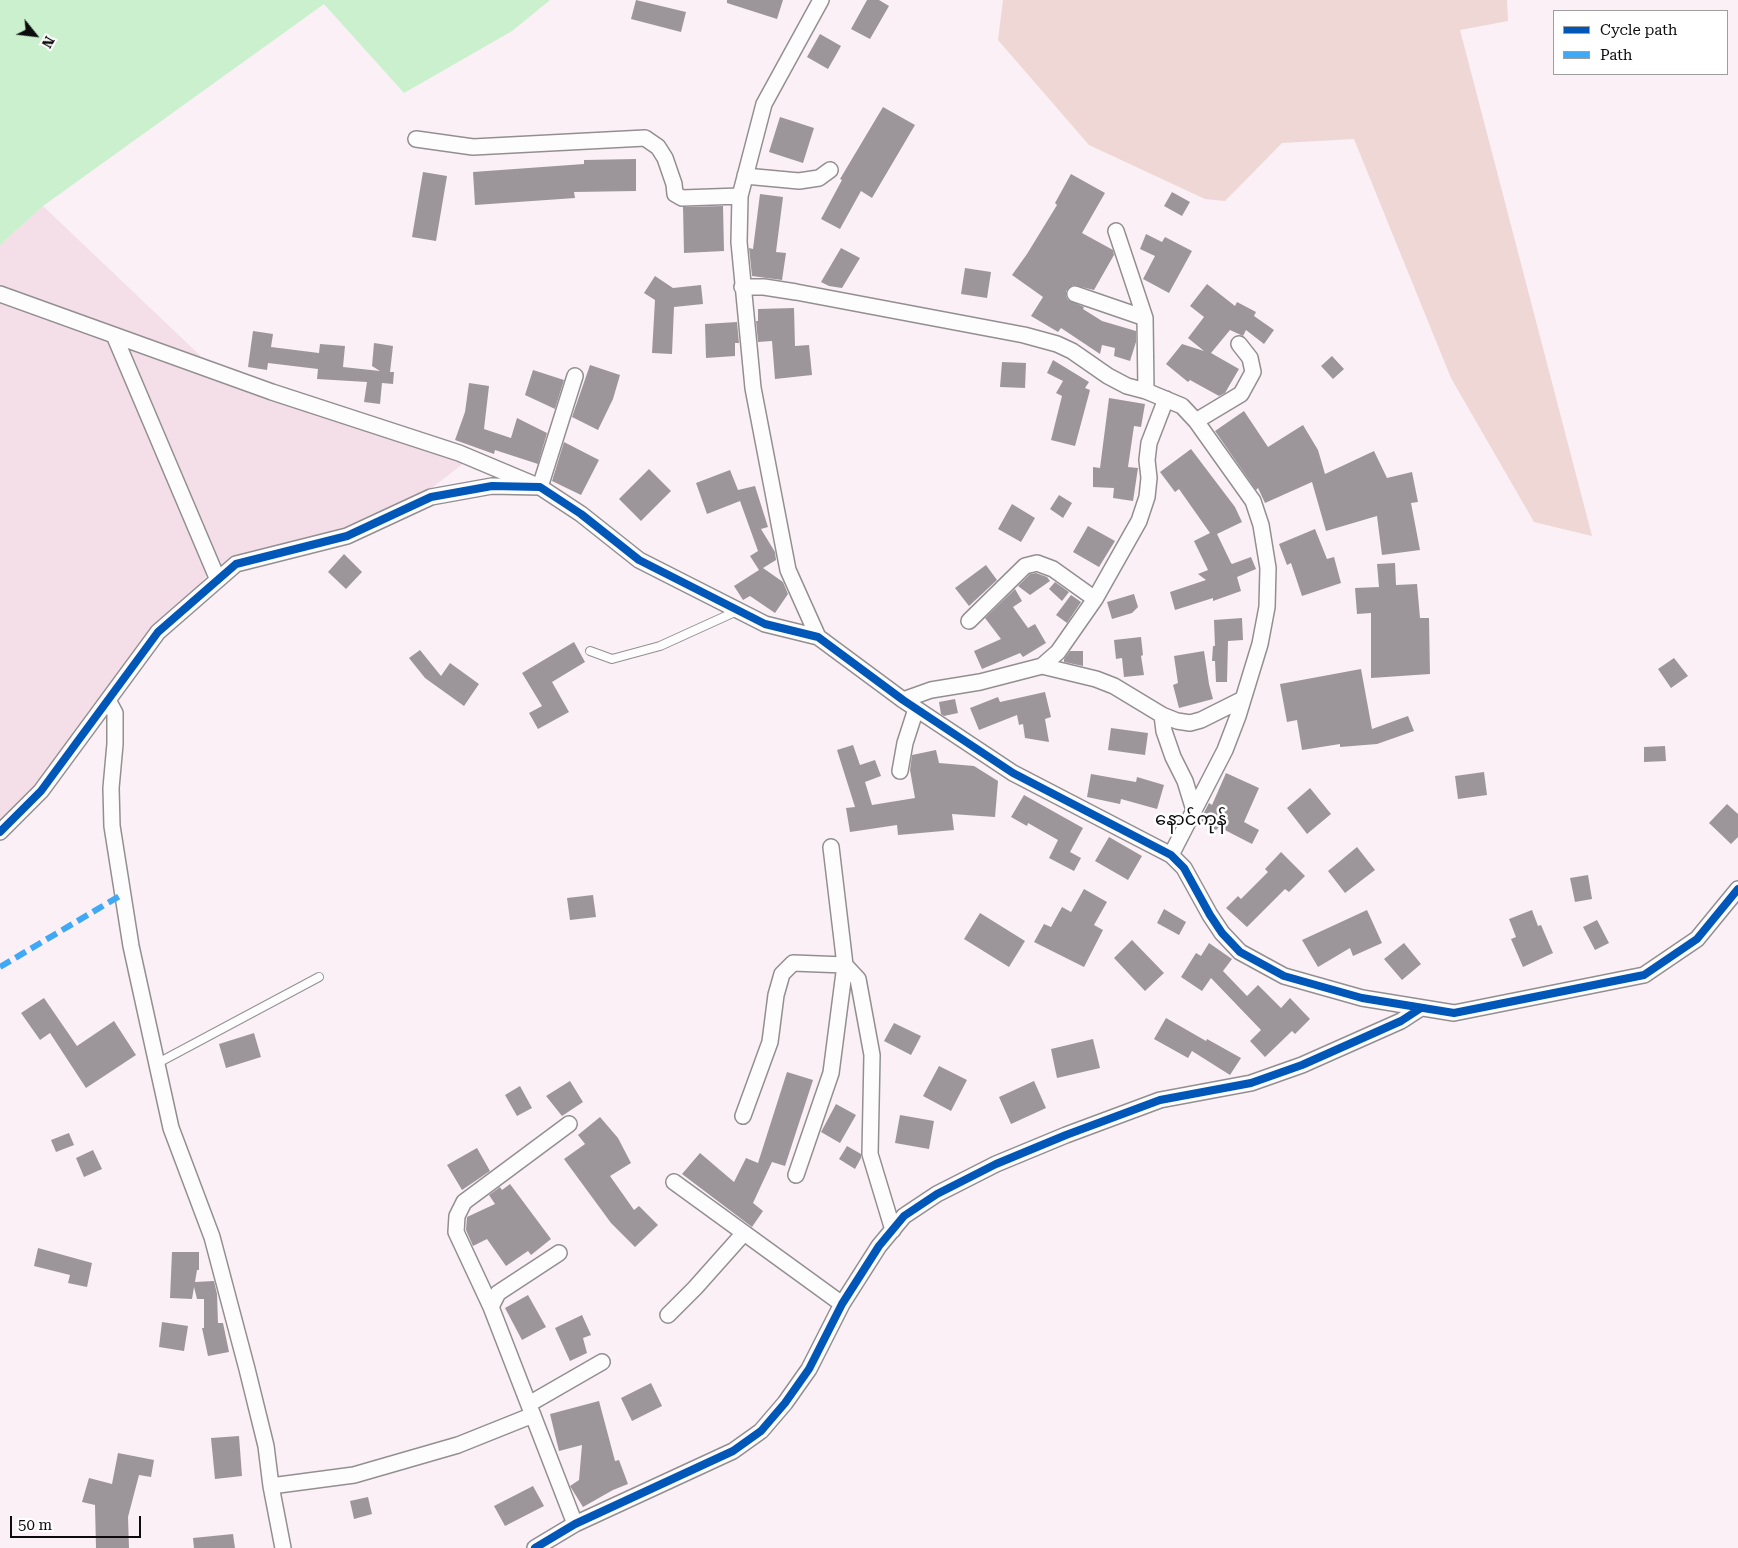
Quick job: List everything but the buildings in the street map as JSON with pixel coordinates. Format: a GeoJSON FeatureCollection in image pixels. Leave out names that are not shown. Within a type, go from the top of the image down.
{"type":"FeatureCollection","features":[{"type":"Feature","properties":{"kind":"street"},"geometry":{"type":"LineString","coordinates":[[818,637],[788,570],[753,388],[738,242],[740,196],[764,104],[821,0]]}},
{"type":"Feature","properties":{"kind":"street"},"geometry":{"type":"LineString","coordinates":[[416,140],[473,147],[645,138],[658,147],[665,158],[674,184],[675,194],[682,198],[740,196]]}},
{"type":"Feature","properties":{"kind":"street"},"geometry":{"type":"LineString","coordinates":[[745,176],[799,182],[819,178],[830,170]]}},
{"type":"Feature","properties":{"kind":"street"},"geometry":{"type":"LineString","coordinates":[[1116,231],[1145,318],[1146,391]]}},
{"type":"Feature","properties":{"kind":"street"},"geometry":{"type":"LineString","coordinates":[[742,287],[764,287],[796,292],[1032,337],[1065,348],[1087,360],[1108,376],[1128,386],[1146,391],[1182,406],[1196,421],[1253,501],[1261,525],[1268,568],[1267,608],[1260,644],[1225,750],[1171,855]]}},
{"type":"Feature","properties":{"kind":"street"},"geometry":{"type":"LineString","coordinates":[[0,294],[272,392],[459,453],[540,487],[581,514],[639,560],[766,624],[818,637],[903,700],[1013,774],[1171,855],[1184,868],[1222,933],[1240,952],[1284,976],[1362,998],[1454,1013],[1644,975],[1697,939],[1738,889]]}},
{"type":"Feature","properties":{"kind":"street"},"geometry":{"type":"LineString","coordinates":[[1075,294],[1145,318]]}},
{"type":"Feature","properties":{"kind":"street"},"geometry":{"type":"LineString","coordinates":[[114,335],[218,580]]}},
{"type":"Feature","properties":{"kind":"street"},"geometry":{"type":"LineString","coordinates":[[1196,421],[1241,394],[1253,372],[1250,358],[1239,344]]}},
{"type":"Feature","properties":{"kind":"street"},"geometry":{"type":"LineString","coordinates":[[540,487],[575,376]]}},
{"type":"Feature","properties":{"kind":"street"},"geometry":{"type":"LineString","coordinates":[[903,700],[931,690],[980,682],[1042,666],[1058,652],[1095,599],[1139,521],[1149,478],[1147,460],[1149,443],[1166,399]]}},
{"type":"Feature","properties":{"kind":"street"},"geometry":{"type":"LineString","coordinates":[[0,832],[41,791],[158,632],[236,564],[347,536],[431,497],[492,486],[540,487]]}},
{"type":"Feature","properties":{"kind":"street"},"geometry":{"type":"LineString","coordinates":[[969,621],[1025,566],[1037,563],[1052,569],[1095,599]]}},
{"type":"Feature","properties":{"kind":"street"},"geometry":{"type":"LineString","coordinates":[[1042,666],[1096,679],[1114,686],[1162,715],[1177,721],[1190,722],[1201,720],[1243,699]]}},
{"type":"Feature","properties":{"kind":"street"},"geometry":{"type":"LineString","coordinates":[[108,700],[115,713],[115,744],[111,788],[112,826],[131,946],[171,1128],[212,1237],[266,1446],[271,1486],[283,1548]]}},
{"type":"Feature","properties":{"kind":"street"},"geometry":{"type":"LineString","coordinates":[[900,771],[905,743],[916,709]]}},
{"type":"Feature","properties":{"kind":"street"},"geometry":{"type":"LineString","coordinates":[[1162,715],[1167,740],[1185,781],[1194,810]]}},
{"type":"Feature","properties":{"kind":"street"},"geometry":{"type":"LineString","coordinates":[[796,1175],[831,1074],[845,965],[831,846]]}},
{"type":"Feature","properties":{"kind":"street"},"geometry":{"type":"LineString","coordinates":[[743,1116],[770,1042],[776,995],[782,974],[793,963],[845,965],[858,978],[872,1055],[870,1154],[892,1230]]}},
{"type":"Feature","properties":{"kind":"street"},"geometry":{"type":"LineString","coordinates":[[535,1548],[575,1524],[733,1451],[761,1431],[785,1403],[809,1369],[842,1304],[879,1246],[904,1216],[938,1194],[996,1164],[1066,1135],[1160,1100],[1252,1083],[1302,1064],[1401,1021],[1421,1008]]}},
{"type":"Feature","properties":{"kind":"street"},"geometry":{"type":"LineString","coordinates":[[569,1124],[464,1202],[457,1216],[456,1232],[491,1308],[575,1524]]}},
{"type":"Feature","properties":{"kind":"street"},"geometry":{"type":"LineString","coordinates":[[674,1182],[842,1304]]}},
{"type":"Feature","properties":{"kind":"street"},"geometry":{"type":"LineString","coordinates":[[668,1315],[744,1233]]}},
{"type":"Feature","properties":{"kind":"street"},"geometry":{"type":"LineString","coordinates":[[491,1308],[498,1293],[559,1253]]}},
{"type":"Feature","properties":{"kind":"street"},"geometry":{"type":"LineString","coordinates":[[271,1486],[354,1475],[458,1445],[531,1410],[602,1362]]}},
{"type":"Feature","properties":{"kind":"lane"},"geometry":{"type":"LineString","coordinates":[[590,651],[612,660],[652,648],[738,610]]}},
{"type":"Feature","properties":{"kind":"lane"},"geometry":{"type":"LineString","coordinates":[[156,1064],[319,977]]}},
{"type":"Feature","properties":{"kind":"shaded area"},"geometry":{"type":"Polygon","coordinates":[[[0,0],[550,0],[512,31],[404,93],[324,4],[43,206],[0,245],[0,0]]]}},
{"type":"Feature","properties":{"kind":"shaded area"},"geometry":{"type":"Polygon","coordinates":[[[1003,0],[1507,0],[1508,21],[1460,30],[1592,536],[1534,522],[1451,378],[1354,139],[1282,143],[1225,201],[1205,199],[1089,145],[998,40],[1003,0]]]}},
{"type":"Feature","properties":{"kind":"shaded area"},"geometry":{"type":"Polygon","coordinates":[[[43,206],[230,384],[380,431],[464,463],[407,507],[210,571],[17,823],[0,834],[0,245],[43,206]]]}},
{"type":"Feature","properties":{"kind":"marked path"},"geometry":{"type":"LineString","coordinates":[[0,967],[123,894]]}},
{"type":"Feature","properties":{"kind":"cycle path"},"geometry":{"type":"LineString","coordinates":[[0,832],[41,791],[158,632],[236,564],[347,536],[431,497],[492,486],[540,487],[581,514],[639,560],[765,624],[818,637],[903,700],[1013,773],[1171,855],[1184,868],[1222,933],[1240,952],[1284,976],[1362,998],[1454,1013],[1644,975],[1697,939],[1738,889]]}},
{"type":"Feature","properties":{"kind":"cycle path"},"geometry":{"type":"LineString","coordinates":[[535,1548],[575,1524],[733,1451],[761,1431],[785,1403],[809,1369],[842,1304],[879,1246],[904,1216],[937,1194],[996,1164],[1066,1135],[1160,1100],[1251,1083],[1302,1065],[1401,1021],[1421,1008]]}},
{"type":"Feature","properties":{"kind":"district","name":"နောင်ကုန်"},"geometry":{"type":"Point","coordinates":[1191,820]}}]}
